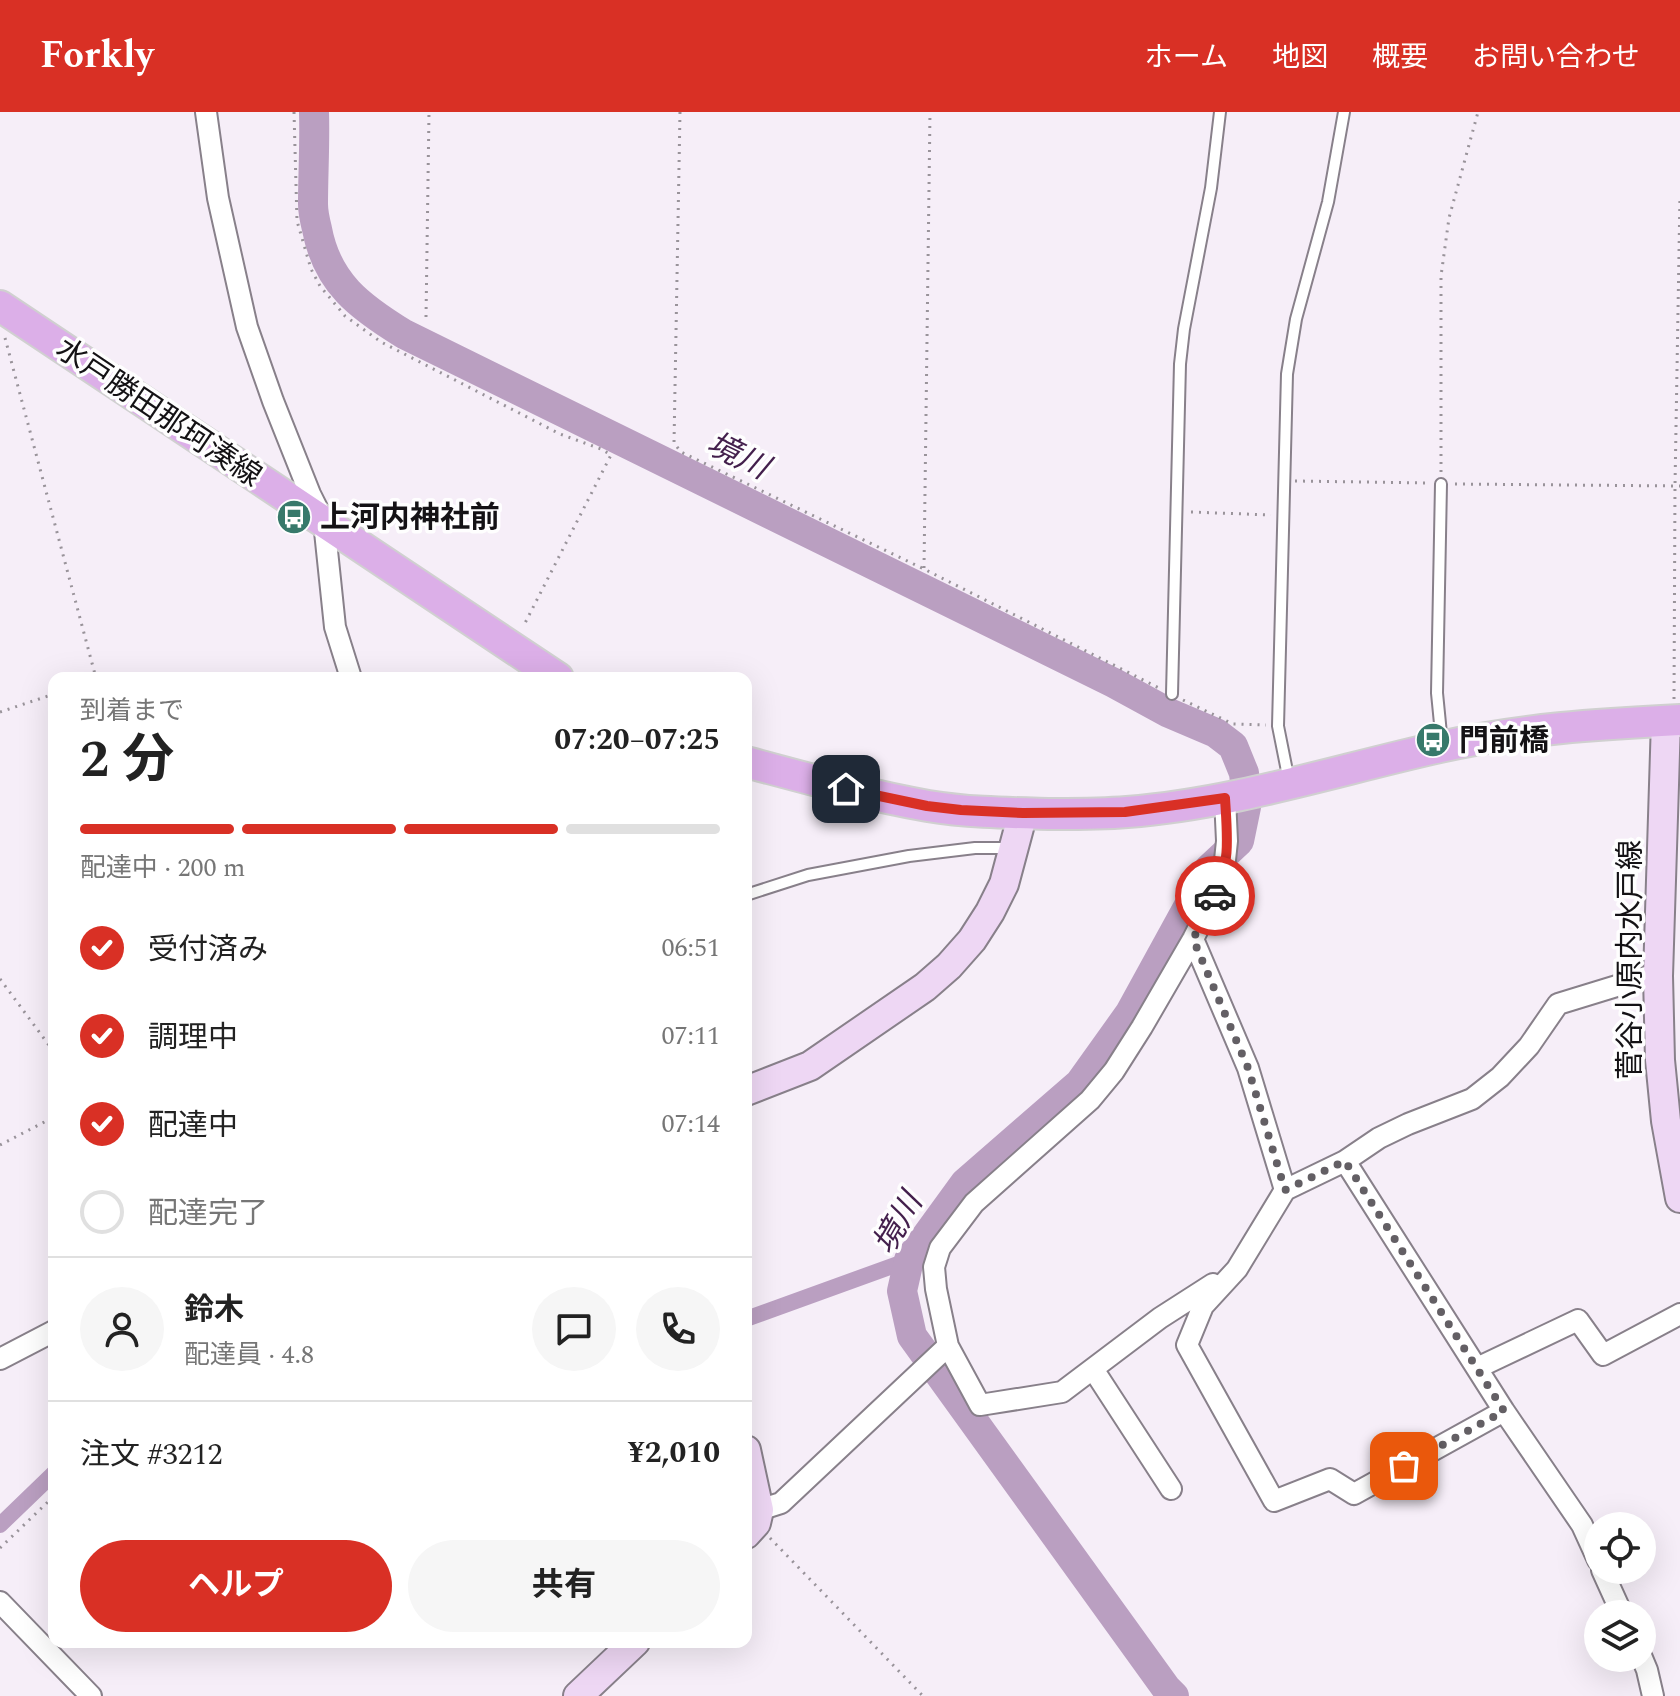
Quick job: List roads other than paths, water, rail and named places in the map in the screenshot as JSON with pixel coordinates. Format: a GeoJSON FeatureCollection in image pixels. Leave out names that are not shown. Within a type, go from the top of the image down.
{"type":"FeatureCollection","features":[{"type":"Feature","properties":{"kind":"main road","name":"水戸勝田那珂湊線"},"geometry":{"type":"LineString","coordinates":[[2,307],[549,672]]}},
{"type":"Feature","properties":{"kind":"main road"},"geometry":{"type":"LineString","coordinates":[[752,764],[846,789],[927,806],[1023,813],[1125,812],[1225,798],[1443,746],[1545,729],[1673,720]]}},
{"type":"Feature","properties":{"kind":"street"},"geometry":{"type":"LineString","coordinates":[[206,112],[218,198],[247,327],[273,401],[324,522],[335,627],[349,672]]}},
{"type":"Feature","properties":{"kind":"street","name":"菅谷小原内水戸線"},"geometry":{"type":"LineString","coordinates":[[1673,720],[1660,1060],[1666,1121],[1680,1198]]}},
{"type":"Feature","properties":{"kind":"street"},"geometry":{"type":"LineString","coordinates":[[1225,798],[1227,841],[1223,879],[1193,939],[1142,1027],[1090,1100],[974,1203],[940,1248],[934,1267],[944,1350],[980,1405],[1062,1392],[1160,1318],[1237,1269]]}},
{"type":"Feature","properties":{"kind":"street"},"geometry":{"type":"LineString","coordinates":[[752,1089],[810,1066],[925,987],[949,966],[972,940],[1004,884],[1023,813]]}},
{"type":"Feature","properties":{"kind":"street"},"geometry":{"type":"LineString","coordinates":[[1193,939],[1248,1068],[1285,1190]]}},
{"type":"Feature","properties":{"kind":"street"},"geometry":{"type":"LineString","coordinates":[[1504,1411],[1354,1494],[1330,1479],[1274,1501],[1187,1345],[1203,1306],[1237,1269],[1285,1190],[1345,1161],[1379,1138],[1472,1099],[1500,1077],[1529,1046],[1558,1004],[1664,969]]}},
{"type":"Feature","properties":{"kind":"street"},"geometry":{"type":"LineString","coordinates":[[1345,1161],[1504,1411],[1584,1529]]}},
{"type":"Feature","properties":{"kind":"street"},"geometry":{"type":"LineString","coordinates":[[1477,1368],[1578,1320],[1603,1355],[1680,1314]]}},
{"type":"Feature","properties":{"kind":"street"},"geometry":{"type":"LineString","coordinates":[[0,1359],[48,1334]]}},
{"type":"Feature","properties":{"kind":"street"},"geometry":{"type":"LineString","coordinates":[[754,1522],[781,1503],[944,1350]]}},
{"type":"Feature","properties":{"kind":"street"},"geometry":{"type":"LineString","coordinates":[[1093,1369],[1171,1489]]}},
{"type":"Feature","properties":{"kind":"street"},"geometry":{"type":"LineString","coordinates":[[0,1602],[91,1696]]}},
{"type":"Feature","properties":{"kind":"street"},"geometry":{"type":"LineString","coordinates":[[578,1696],[629,1648]]}},
{"type":"Feature","properties":{"kind":"street"},"geometry":{"type":"LineString","coordinates":[[1647,1672],[1653,1696]]}},
{"type":"Feature","properties":{"kind":"lane"},"geometry":{"type":"LineString","coordinates":[[1172,694],[1180,364],[1211,188],[1220,112]]}},
{"type":"Feature","properties":{"kind":"lane"},"geometry":{"type":"LineString","coordinates":[[1290,783],[1278,726],[1287,374],[1296,319],[1328,202],[1344,112]]}},
{"type":"Feature","properties":{"kind":"lane"},"geometry":{"type":"LineString","coordinates":[[1441,484],[1437,693],[1443,746]]}},
{"type":"Feature","properties":{"kind":"lane"},"geometry":{"type":"LineString","coordinates":[[752,893],[808,875],[909,856],[1015,847]]}},
{"type":"Feature","properties":{"kind":"waterway","name":"境川"},"geometry":{"type":"LineString","coordinates":[[314,112],[313,207],[322,248],[337,279],[373,314],[404,334],[1114,683],[1169,713],[1216,733],[1233,746],[1245,783]]}},
{"type":"Feature","properties":{"kind":"waterway","name":"境川"},"geometry":{"type":"LineString","coordinates":[[1174,1696],[912,1336],[902,1291],[909,1260],[965,1183],[1080,1083],[1130,1013],[1209,869],[1239,841],[1246,807]]}},
{"type":"Feature","properties":{"kind":"waterway"},"geometry":{"type":"LineString","coordinates":[[752,1317],[909,1260]]}},
{"type":"Feature","properties":{"kind":"waterway"},"geometry":{"type":"LineString","coordinates":[[0,1525],[48,1479]]}},
{"type":"Feature","properties":{"kind":"place","name":"上河内神社前"},"geometry":{"type":"Point","coordinates":[294,517]}},
{"type":"Feature","properties":{"kind":"place","name":"門前橋"},"geometry":{"type":"Point","coordinates":[1433,740]}}]}
